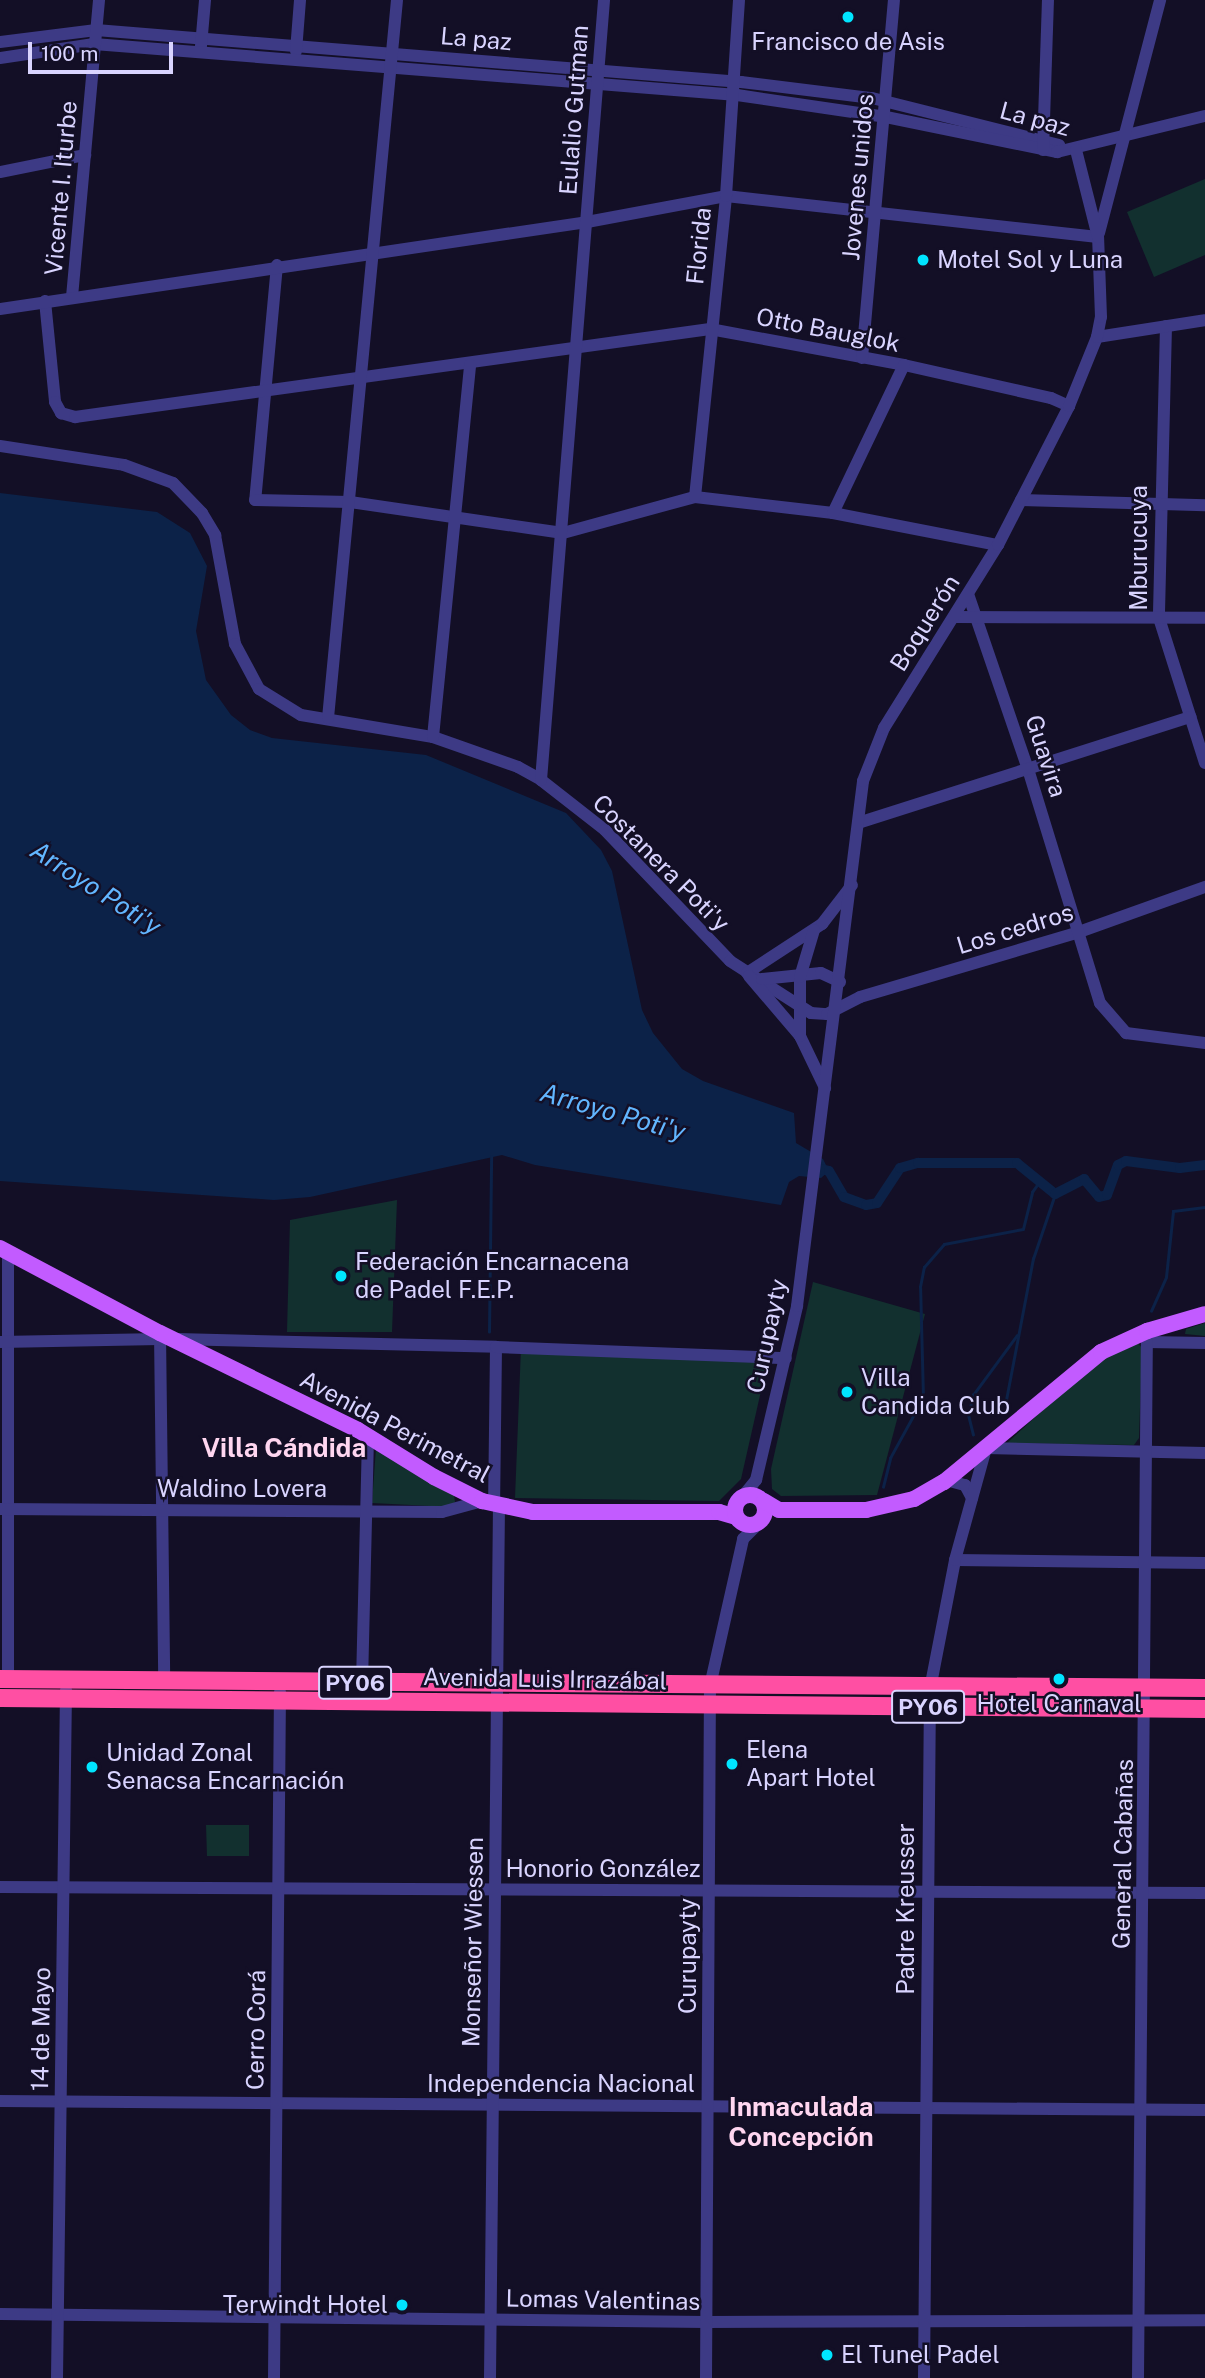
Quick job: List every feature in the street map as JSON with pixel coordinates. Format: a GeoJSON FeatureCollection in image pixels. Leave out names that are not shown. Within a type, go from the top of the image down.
{"type":"FeatureCollection","features":[{"type":"Feature","properties":{"kind":"highway","name":"PY06"},"geometry":{"type":"LineString","coordinates":[[4,1679],[362,1683],[497,1693],[710,1686],[1146,1710],[1205,1709]]}},
{"type":"Feature","properties":{"kind":"highway","name":"PY06"},"geometry":{"type":"LineString","coordinates":[[711,1706],[1145,1688],[1205,1688]]}},
{"type":"Feature","properties":{"kind":"highway","name":"Avenida Luis Irrazábal"},"geometry":{"type":"LineString","coordinates":[[0,1698],[280,1702],[497,1693],[711,1706]]}},
{"type":"Feature","properties":{"kind":"main road","name":"Avenida Perimetral"},"geometry":{"type":"LineString","coordinates":[[4,1250],[165,1337],[368,1435],[434,1477],[492,1504],[533,1512],[719,1513],[762,1500],[779,1510]]}},
{"type":"Feature","properties":{"kind":"main road","name":"Avenida Perimetral"},"geometry":{"type":"LineString","coordinates":[[738,1509],[747,1525],[760,1522],[779,1510],[884,1508],[914,1499],[946,1480],[1095,1356],[1205,1314]]}},
{"type":"Feature","properties":{"kind":"main road"},"geometry":{"type":"LineString","coordinates":[[760,1522],[762,1500]]}},
{"type":"Feature","properties":{"kind":"street","name":"Vicente I. Iturbe"},"geometry":{"type":"LineString","coordinates":[[72,297],[99,0]]}},
{"type":"Feature","properties":{"kind":"street"},"geometry":{"type":"LineString","coordinates":[[201,44],[205,0]]}},
{"type":"Feature","properties":{"kind":"street"},"geometry":{"type":"LineString","coordinates":[[296,52],[300,0]]}},
{"type":"Feature","properties":{"kind":"street"},"geometry":{"type":"LineString","coordinates":[[328,718],[375,254],[397,0]]}},
{"type":"Feature","properties":{"kind":"street","name":"Eulalio Gutman"},"geometry":{"type":"LineString","coordinates":[[541,780],[604,0]]}},
{"type":"Feature","properties":{"kind":"street","name":"Florida"},"geometry":{"type":"LineString","coordinates":[[695,497],[710,329],[726,195],[740,0]]}},
{"type":"Feature","properties":{"kind":"street","name":"Jovenes unidos"},"geometry":{"type":"LineString","coordinates":[[862,358],[886,117],[894,0]]}},
{"type":"Feature","properties":{"kind":"street"},"geometry":{"type":"LineString","coordinates":[[1043,146],[1048,0]]}},
{"type":"Feature","properties":{"kind":"street"},"geometry":{"type":"LineString","coordinates":[[0,309],[277,265],[375,254],[587,222],[726,195],[876,215],[1098,237],[1160,0]]}},
{"type":"Feature","properties":{"kind":"street","name":"La paz"},"geometry":{"type":"LineString","coordinates":[[0,58],[95,37]]}},
{"type":"Feature","properties":{"kind":"street","name":"La paz"},"geometry":{"type":"LineString","coordinates":[[0,42],[95,37],[596,77],[886,117],[1076,150],[1205,116]]}},
{"type":"Feature","properties":{"kind":"street","name":"La paz"},"geometry":{"type":"LineString","coordinates":[[596,77],[733,81],[887,103],[1043,146]]}},
{"type":"Feature","properties":{"kind":"street","name":"Boquerón"},"geometry":{"type":"LineString","coordinates":[[821,1136],[853,885],[863,781],[884,728],[998,545],[1069,406],[1097,337],[1101,317],[1098,237],[1076,150]]}},
{"type":"Feature","properties":{"kind":"street"},"geometry":{"type":"LineString","coordinates":[[0,172],[85,155]]}},
{"type":"Feature","properties":{"kind":"street"},"geometry":{"type":"LineString","coordinates":[[277,265],[255,500],[350,502],[563,533],[695,497],[833,513],[998,545]]}},
{"type":"Feature","properties":{"kind":"street","name":"Otto Bauglok"},"geometry":{"type":"LineString","coordinates":[[45,301],[55,402],[67,416],[264,394],[710,329],[904,365],[1051,398],[1069,406]]}},
{"type":"Feature","properties":{"kind":"street"},"geometry":{"type":"LineString","coordinates":[[1097,337],[1205,320]]}},
{"type":"Feature","properties":{"kind":"street","name":"Mburucuya"},"geometry":{"type":"LineString","coordinates":[[1166,326],[1158,618],[1205,763]]}},
{"type":"Feature","properties":{"kind":"street"},"geometry":{"type":"LineString","coordinates":[[433,737],[457,518],[470,365]]}},
{"type":"Feature","properties":{"kind":"street"},"geometry":{"type":"LineString","coordinates":[[833,513],[904,365]]}},
{"type":"Feature","properties":{"kind":"street","name":"Costanera Poti'y"},"geometry":{"type":"LineString","coordinates":[[0,446],[124,465],[173,483],[215,535],[235,644],[249,676],[284,708],[433,737],[518,767],[541,780],[605,830],[699,932],[747,973]]}},
{"type":"Feature","properties":{"kind":"street"},"geometry":{"type":"LineString","coordinates":[[1021,500],[1205,505]]}},
{"type":"Feature","properties":{"kind":"street","name":"Guavira"},"geometry":{"type":"LineString","coordinates":[[968,594],[1028,769],[1100,1003],[1114,1024],[1126,1033],[1154,1039],[1205,1043]]}},
{"type":"Feature","properties":{"kind":"street"},"geometry":{"type":"LineString","coordinates":[[955,617],[1205,618]]}},
{"type":"Feature","properties":{"kind":"street"},"geometry":{"type":"LineString","coordinates":[[858,822],[1189,718]]}},
{"type":"Feature","properties":{"kind":"street"},"geometry":{"type":"LineString","coordinates":[[747,973],[815,929],[853,885]]}},
{"type":"Feature","properties":{"kind":"street","name":"Los cedros"},"geometry":{"type":"LineString","coordinates":[[837,1010],[860,997],[1079,932],[1205,887]]}},
{"type":"Feature","properties":{"kind":"street"},"geometry":{"type":"LineString","coordinates":[[800,1036],[800,977],[815,929]]}},
{"type":"Feature","properties":{"kind":"street"},"geometry":{"type":"LineString","coordinates":[[747,973],[762,979],[798,1005],[816,1014],[837,1010]]}},
{"type":"Feature","properties":{"kind":"street"},"geometry":{"type":"LineString","coordinates":[[747,973],[800,1036],[826,1091]]}},
{"type":"Feature","properties":{"kind":"street"},"geometry":{"type":"LineString","coordinates":[[762,979],[821,973],[840,982]]}},
{"type":"Feature","properties":{"kind":"street","name":"Curupayty"},"geometry":{"type":"LineString","coordinates":[[706,2378],[710,1686],[743,1539],[738,1509],[756,1480],[786,1358],[821,1136]]}},
{"type":"Feature","properties":{"kind":"street"},"geometry":{"type":"LineString","coordinates":[[4,1250],[4,1679]]}},
{"type":"Feature","properties":{"kind":"street"},"geometry":{"type":"LineString","coordinates":[[1147,1336],[1205,1343]]}},
{"type":"Feature","properties":{"kind":"street","name":"General Cabañas"},"geometry":{"type":"LineString","coordinates":[[1138,2378],[1146,1710],[1147,1336]]}},
{"type":"Feature","properties":{"kind":"street"},"geometry":{"type":"LineString","coordinates":[[3,1342],[165,1337],[302,1344],[495,1347],[786,1358]]}},
{"type":"Feature","properties":{"kind":"street"},"geometry":{"type":"LineString","coordinates":[[164,1681],[162,1510],[165,1337]]}},
{"type":"Feature","properties":{"kind":"street","name":"Monseñor Wiessen"},"geometry":{"type":"LineString","coordinates":[[490,2378],[497,1693],[492,1504],[495,1347]]}},
{"type":"Feature","properties":{"kind":"street"},"geometry":{"type":"LineString","coordinates":[[362,1683],[368,1435]]}},
{"type":"Feature","properties":{"kind":"street"},"geometry":{"type":"LineString","coordinates":[[986,1448],[1205,1453]]}},
{"type":"Feature","properties":{"kind":"street","name":"Padre Kreusser"},"geometry":{"type":"LineString","coordinates":[[924,2378],[929,1698],[955,1560],[986,1448]]}},
{"type":"Feature","properties":{"kind":"street","name":"Curupayty"},"geometry":{"type":"LineString","coordinates":[[756,1480],[762,1500]]}},
{"type":"Feature","properties":{"kind":"street"},"geometry":{"type":"LineString","coordinates":[[946,1480],[965,1485],[972,1498]]}},
{"type":"Feature","properties":{"kind":"street","name":"Waldino Lovera"},"geometry":{"type":"LineString","coordinates":[[3,1509],[442,1512],[492,1504]]}},
{"type":"Feature","properties":{"kind":"street"},"geometry":{"type":"LineString","coordinates":[[743,1539],[760,1522]]}},
{"type":"Feature","properties":{"kind":"street"},"geometry":{"type":"LineString","coordinates":[[955,1560],[1205,1563]]}},
{"type":"Feature","properties":{"kind":"street","name":"14 de Mayo"},"geometry":{"type":"LineString","coordinates":[[57,2378],[66,1679]]}},
{"type":"Feature","properties":{"kind":"street","name":"Cerro Corá"},"geometry":{"type":"LineString","coordinates":[[274,2378],[280,1682]]}},
{"type":"Feature","properties":{"kind":"street","name":"Honorio González"},"geometry":{"type":"LineString","coordinates":[[0,1887],[1205,1893]]}},
{"type":"Feature","properties":{"kind":"street","name":"Independencia Nacional"},"geometry":{"type":"LineString","coordinates":[[0,2101],[1205,2110]]}},
{"type":"Feature","properties":{"kind":"street","name":"Lomas Valentinas"},"geometry":{"type":"LineString","coordinates":[[0,2314],[706,2322],[1205,2320]]}},
{"type":"Feature","properties":{"kind":"green space"},"geometry":{"type":"Polygon","coordinates":[[[1205,179],[1205,255],[1154,277],[1127,212],[1205,179]]]}},
{"type":"Feature","properties":{"kind":"green space","name":"Federación Encarnacena de Padel F.E.P."},"geometry":{"type":"Polygon","coordinates":[[[397,1200],[392,1332],[287,1332],[290,1220],[397,1200]]]}},
{"type":"Feature","properties":{"kind":"green space","name":"Villa Candida Club"},"geometry":{"type":"Polygon","coordinates":[[[813,1282],[925,1314],[877,1495],[781,1496],[772,1489],[771,1469],[813,1282]]]}},
{"type":"Feature","properties":{"kind":"green space"},"geometry":{"type":"Polygon","coordinates":[[[1205,1323],[1205,1336],[1185,1334],[1186,1329],[1205,1323]]]}},
{"type":"Feature","properties":{"kind":"green space"},"geometry":{"type":"Polygon","coordinates":[[[1137,1342],[1142,1348],[1139,1438],[1134,1445],[1007,1443],[1093,1364],[1137,1342]]]}},
{"type":"Feature","properties":{"kind":"green space"},"geometry":{"type":"Polygon","coordinates":[[[521,1348],[768,1360],[741,1479],[719,1501],[515,1498],[521,1348]]]}},
{"type":"Feature","properties":{"kind":"green space"},"geometry":{"type":"Polygon","coordinates":[[[376,1448],[454,1495],[455,1502],[450,1507],[372,1503],[376,1448]]]}},
{"type":"Feature","properties":{"kind":"green space"},"geometry":{"type":"Polygon","coordinates":[[[206,1825],[249,1825],[249,1856],[207,1856],[206,1825]]]}},
{"type":"Feature","properties":{"kind":"water"},"geometry":{"type":"Polygon","coordinates":[[[0,493],[157,512],[190,533],[207,566],[196,631],[206,680],[231,715],[250,730],[272,738],[426,755],[566,813],[601,850],[612,871],[642,1010],[653,1033],[682,1069],[703,1081],[794,1113],[796,1143],[823,1159],[829,1171],[821,1178],[799,1176],[789,1182],[781,1205],[535,1165],[502,1155],[310,1197],[274,1200],[0,1181],[0,493]]]}},
{"type":"Feature","properties":{"kind":"waterway"},"geometry":{"type":"LineString","coordinates":[[489,1332],[491,1157]]}},
{"type":"Feature","properties":{"kind":"waterway","name":"Arroyo Poti'y"},"geometry":{"type":"LineString","coordinates":[[816,1168],[829,1171],[844,1197],[866,1205],[877,1203],[900,1168],[918,1163],[1017,1163],[1055,1194],[1084,1179],[1099,1197],[1107,1195],[1118,1165],[1126,1161],[1180,1168],[1205,1165]]}},
{"type":"Feature","properties":{"kind":"waterway"},"geometry":{"type":"LineString","coordinates":[[883,1487],[890,1458],[923,1398],[920,1287],[924,1267],[944,1244],[1023,1229],[1032,1192],[1040,1181]]}},
{"type":"Feature","properties":{"kind":"waterway"},"geometry":{"type":"LineString","coordinates":[[1006,1400],[1033,1259],[1055,1194]]}},
{"type":"Feature","properties":{"kind":"waterway"},"geometry":{"type":"LineString","coordinates":[[1151,1311],[1166,1277],[1173,1211],[1205,1207]]}},
{"type":"Feature","properties":{"kind":"waterway"},"geometry":{"type":"LineString","coordinates":[[973,1435],[968,1415],[973,1395],[1017,1335]]}},
{"type":"Feature","properties":{"kind":"place","name":"Francisco de Asis"},"geometry":{"type":"Point","coordinates":[848,17]}},
{"type":"Feature","properties":{"kind":"place","name":"Motel Sol y Luna"},"geometry":{"type":"Point","coordinates":[923,260]}},
{"type":"Feature","properties":{"kind":"place","name":"Federación Encarnacena de Padel F.E.P."},"geometry":{"type":"Point","coordinates":[341,1276]}},
{"type":"Feature","properties":{"kind":"place","name":"Villa Candida Club"},"geometry":{"type":"Point","coordinates":[847,1392]}},
{"type":"Feature","properties":{"kind":"place","name":"Hotel Carnaval"},"geometry":{"type":"Point","coordinates":[1059,1679]}},
{"type":"Feature","properties":{"kind":"place","name":"Elena Apart Hotel"},"geometry":{"type":"Point","coordinates":[732,1764]}},
{"type":"Feature","properties":{"kind":"place","name":"Unidad Zonal Senacsa Encarnación"},"geometry":{"type":"Point","coordinates":[92,1767]}},
{"type":"Feature","properties":{"kind":"place","name":"Terwindt Hotel"},"geometry":{"type":"Point","coordinates":[402,2305]}},
{"type":"Feature","properties":{"kind":"place","name":"El Tunel Padel"},"geometry":{"type":"Point","coordinates":[827,2355]}},
{"type":"Feature","properties":{"kind":"district","name":"Villa Cándida"},"geometry":{"type":"Point","coordinates":[284,1448]}},
{"type":"Feature","properties":{"kind":"district","name":"Inmaculada Concepción"},"geometry":{"type":"Point","coordinates":[801,2122]}}]}
